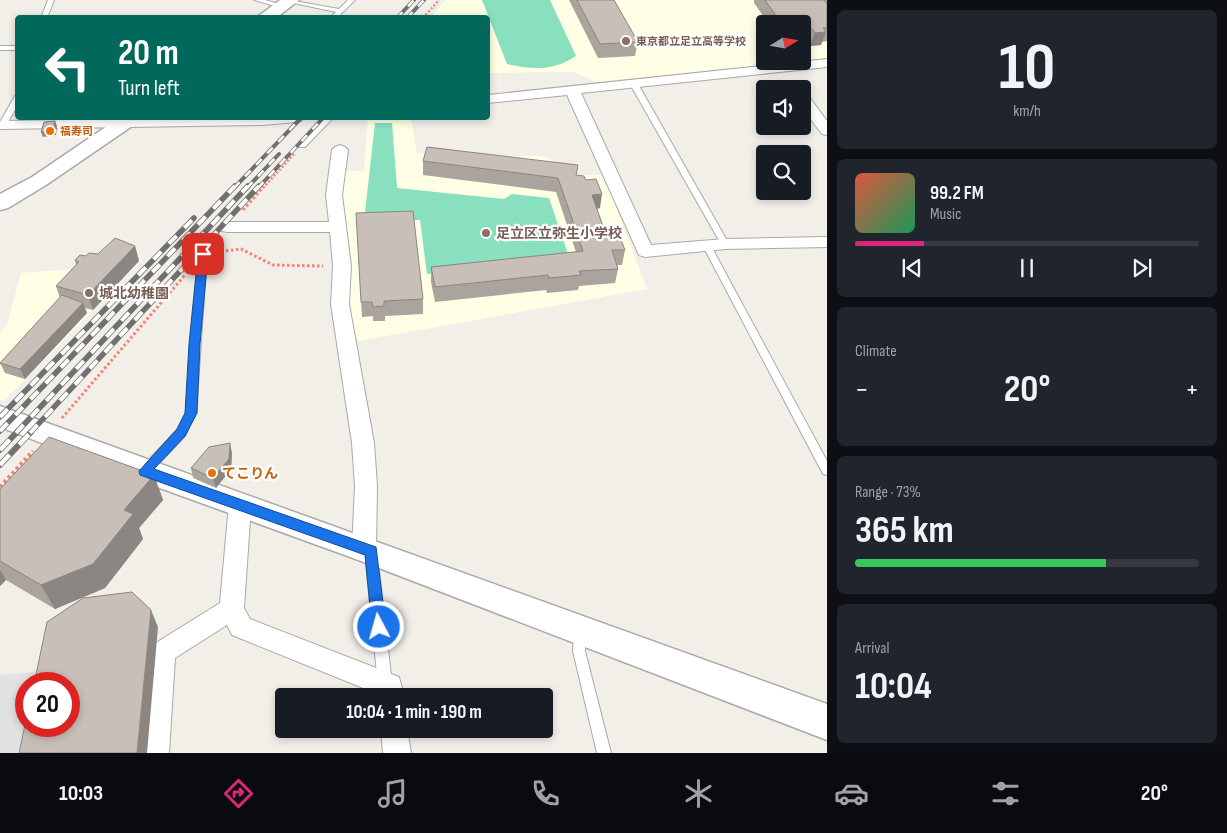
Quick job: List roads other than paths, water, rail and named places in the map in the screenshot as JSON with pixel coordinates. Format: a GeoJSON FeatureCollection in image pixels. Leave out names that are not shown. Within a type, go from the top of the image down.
{"type":"FeatureCollection","features":[{"type":"Feature","properties":{"kind":"street"},"geometry":{"type":"LineString","coordinates":[[268,15],[288,2]]}},
{"type":"Feature","properties":{"kind":"street"},"geometry":{"type":"LineString","coordinates":[[811,65],[827,63]]}},
{"type":"Feature","properties":{"kind":"street"},"geometry":{"type":"LineString","coordinates":[[490,99],[764,70]]}},
{"type":"Feature","properties":{"kind":"street"},"geometry":{"type":"LineString","coordinates":[[572,90],[645,250],[725,244],[827,242]]}},
{"type":"Feature","properties":{"kind":"street"},"geometry":{"type":"LineString","coordinates":[[811,109],[827,131]]}},
{"type":"Feature","properties":{"kind":"street"},"geometry":{"type":"LineString","coordinates":[[1,125],[128,120]]}},
{"type":"Feature","properties":{"kind":"street"},"geometry":{"type":"LineString","coordinates":[[0,203],[38,181],[128,120]]}},
{"type":"Feature","properties":{"kind":"street"},"geometry":{"type":"LineString","coordinates":[[340,150],[334,195],[342,266],[340,304],[363,443],[367,550]]}},
{"type":"Feature","properties":{"kind":"street"},"geometry":{"type":"LineString","coordinates":[[228,227],[337,227]]}},
{"type":"Feature","properties":{"kind":"street"},"geometry":{"type":"LineString","coordinates":[[0,416],[145,471],[367,550],[827,722]]}},
{"type":"Feature","properties":{"kind":"street"},"geometry":{"type":"LineString","coordinates":[[240,505],[232,609],[241,627],[383,688]]}},
{"type":"Feature","properties":{"kind":"street"},"geometry":{"type":"LineString","coordinates":[[155,753],[163,652],[232,609]]}},
{"type":"Feature","properties":{"kind":"street"},"geometry":{"type":"LineString","coordinates":[[395,738],[397,753]]}},
{"type":"Feature","properties":{"kind":"lane"},"geometry":{"type":"LineString","coordinates":[[45,15],[50,0]]}},
{"type":"Feature","properties":{"kind":"lane"},"geometry":{"type":"LineString","coordinates":[[257,0],[288,2],[340,11]]}},
{"type":"Feature","properties":{"kind":"lane"},"geometry":{"type":"LineString","coordinates":[[336,15],[352,0]]}},
{"type":"Feature","properties":{"kind":"lane"},"geometry":{"type":"LineString","coordinates":[[0,48],[15,48]]}},
{"type":"Feature","properties":{"kind":"lane"},"geometry":{"type":"LineString","coordinates":[[634,84],[725,244]]}},
{"type":"Feature","properties":{"kind":"lane"},"geometry":{"type":"LineString","coordinates":[[1,125],[15,103]]}},
{"type":"Feature","properties":{"kind":"lane"},"geometry":{"type":"LineString","coordinates":[[302,145],[327,120]]}},
{"type":"Feature","properties":{"kind":"lane"},"geometry":{"type":"LineString","coordinates":[[707,246],[827,471]]}},
{"type":"Feature","properties":{"kind":"lane"},"geometry":{"type":"LineString","coordinates":[[145,471],[181,432],[191,413],[194,344],[203,254]]}},
{"type":"Feature","properties":{"kind":"lane"},"geometry":{"type":"LineString","coordinates":[[367,550],[388,688]]}},
{"type":"Feature","properties":{"kind":"lane"},"geometry":{"type":"LineString","coordinates":[[580,630],[579,652],[604,753]]}},
{"type":"Feature","properties":{"kind":"railway"},"geometry":{"type":"LineString","coordinates":[[400,15],[414,0]]}},
{"type":"Feature","properties":{"kind":"railway"},"geometry":{"type":"LineString","coordinates":[[410,15],[424,0]]}},
{"type":"Feature","properties":{"kind":"railway"},"geometry":{"type":"LineString","coordinates":[[234,188],[299,120]]}},
{"type":"Feature","properties":{"kind":"railway"},"geometry":{"type":"LineString","coordinates":[[258,188],[321,120]]}},
{"type":"Feature","properties":{"kind":"railway"},"geometry":{"type":"LineString","coordinates":[[247,188],[279,154]]}},
{"type":"Feature","properties":{"kind":"railway"},"geometry":{"type":"LineString","coordinates":[[0,431],[235,186]]}},
{"type":"Feature","properties":{"kind":"railway"},"geometry":{"type":"LineString","coordinates":[[16,433],[248,186]]}},
{"type":"Feature","properties":{"kind":"railway"},"geometry":{"type":"LineString","coordinates":[[30,433],[259,186]]}},
{"type":"Feature","properties":{"kind":"railway"},"geometry":{"type":"LineString","coordinates":[[0,417],[194,218]]}},
{"type":"Feature","properties":{"kind":"railway"},"geometry":{"type":"LineString","coordinates":[[0,450],[17,432]]}},
{"type":"Feature","properties":{"kind":"railway"},"geometry":{"type":"LineString","coordinates":[[0,465],[31,432]]}},
{"type":"Feature","properties":{"kind":"place","name":"東京都立足立高等学校"},"geometry":{"type":"Point","coordinates":[626,41]}},
{"type":"Feature","properties":{"kind":"place","name":"福寿司"},"geometry":{"type":"Point","coordinates":[50,131]}},
{"type":"Feature","properties":{"kind":"place","name":"足立区立弥生小学校"},"geometry":{"type":"Point","coordinates":[486,233]}},
{"type":"Feature","properties":{"kind":"place","name":"城北幼稚園"},"geometry":{"type":"Point","coordinates":[89,293]}},
{"type":"Feature","properties":{"kind":"place","name":"てこりん"},"geometry":{"type":"Point","coordinates":[212,473]}}]}
